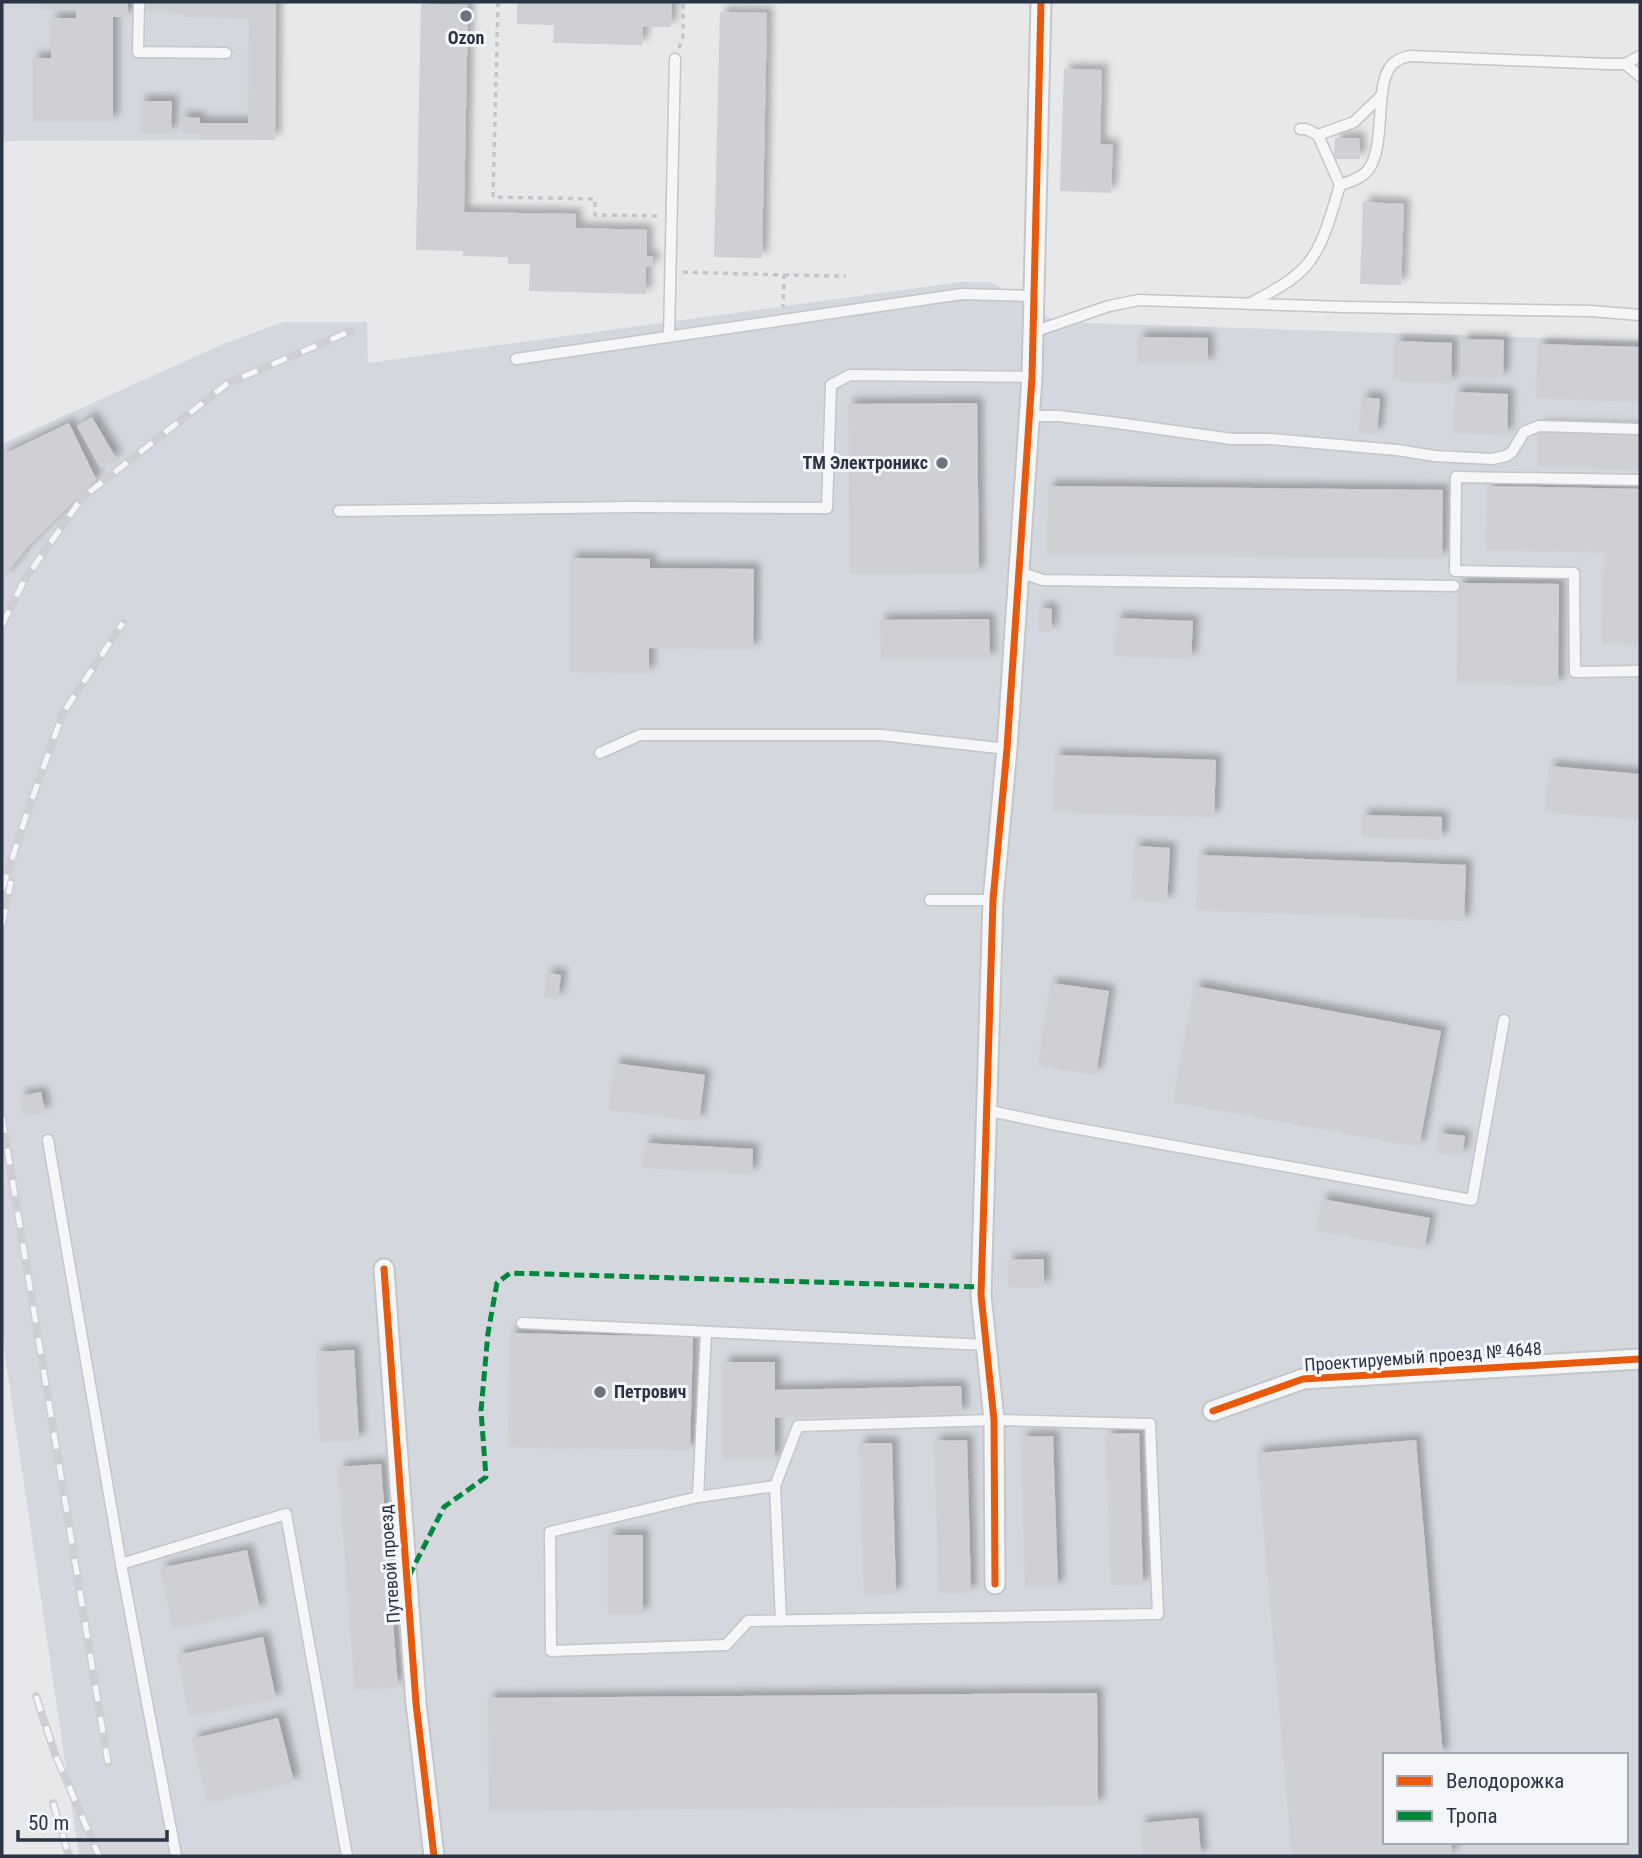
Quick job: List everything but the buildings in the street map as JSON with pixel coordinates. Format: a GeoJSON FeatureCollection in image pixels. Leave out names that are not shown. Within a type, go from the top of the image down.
{"type":"FeatureCollection","features":[{"type":"Feature","properties":{"kind":"street"},"geometry":{"type":"LineString","coordinates":[[995,1584],[994,1420],[981,1296],[986,1110],[993,900],[1007,749],[1032,377],[1041,2]]}},
{"type":"Feature","properties":{"kind":"street","name":"Путевой проезд"},"geometry":{"type":"LineString","coordinates":[[384,1269],[416,1703],[434,1856]]}},
{"type":"Feature","properties":{"kind":"street","name":"Проектируемый проезд № 4648"},"geometry":{"type":"LineString","coordinates":[[1213,1411],[1303,1379],[1640,1359]]}},
{"type":"Feature","properties":{"kind":"lane"},"geometry":{"type":"LineString","coordinates":[[139,2],[138,52],[226,53]]}},
{"type":"Feature","properties":{"kind":"lane"},"geometry":{"type":"LineString","coordinates":[[1340,185],[1368,171],[1375,157],[1382,95],[1388,68],[1396,61],[1410,56],[1625,64],[1640,56]]}},
{"type":"Feature","properties":{"kind":"lane"},"geometry":{"type":"LineString","coordinates":[[669,336],[676,59]]}},
{"type":"Feature","properties":{"kind":"lane"},"geometry":{"type":"LineString","coordinates":[[1625,64],[1640,76]]}},
{"type":"Feature","properties":{"kind":"lane"},"geometry":{"type":"LineString","coordinates":[[1318,135],[1354,122],[1382,95]]}},
{"type":"Feature","properties":{"kind":"lane"},"geometry":{"type":"LineString","coordinates":[[1249,304],[1284,285],[1307,265],[1322,237],[1340,185],[1318,135],[1300,129]]}},
{"type":"Feature","properties":{"kind":"lane"},"geometry":{"type":"LineString","coordinates":[[516,359],[962,294],[1034,296]]}},
{"type":"Feature","properties":{"kind":"lane"},"geometry":{"type":"LineString","coordinates":[[1033,332],[1109,306],[1139,300],[1640,315]]}},
{"type":"Feature","properties":{"kind":"lane"},"geometry":{"type":"LineString","coordinates":[[339,511],[631,507],[827,508],[831,385],[850,375],[1032,377]]}},
{"type":"Feature","properties":{"kind":"lane"},"geometry":{"type":"LineString","coordinates":[[1029,416],[1097,420],[1232,439],[1270,439],[1436,456],[1492,458],[1506,456],[1512,452],[1524,432],[1539,426],[1640,429]]}},
{"type":"Feature","properties":{"kind":"lane"},"geometry":{"type":"LineString","coordinates":[[1640,480],[1457,477],[1455,571],[1574,573],[1575,672],[1640,671]]}},
{"type":"Feature","properties":{"kind":"lane"},"geometry":{"type":"LineString","coordinates":[[1019,572],[1043,580],[1454,586]]}},
{"type":"Feature","properties":{"kind":"lane"},"geometry":{"type":"LineString","coordinates":[[600,752],[640,735],[881,735],[1007,749]]}},
{"type":"Feature","properties":{"kind":"lane"},"geometry":{"type":"LineString","coordinates":[[930,900],[993,900]]}},
{"type":"Feature","properties":{"kind":"lane"},"geometry":{"type":"LineString","coordinates":[[986,1110],[1472,1200],[1504,1020]]}},
{"type":"Feature","properties":{"kind":"lane"},"geometry":{"type":"LineString","coordinates":[[48,1140],[121,1564],[176,1856]]}},
{"type":"Feature","properties":{"kind":"lane"},"geometry":{"type":"LineString","coordinates":[[522,1323],[986,1345]]}},
{"type":"Feature","properties":{"kind":"lane"},"geometry":{"type":"LineString","coordinates":[[698,1497],[706,1332]]}},
{"type":"Feature","properties":{"kind":"lane"},"geometry":{"type":"LineString","coordinates":[[775,1486],[698,1497],[550,1532],[551,1651],[726,1645],[748,1620],[781,1620],[1158,1614],[1150,1424],[994,1420],[798,1426],[775,1486],[781,1620]]}},
{"type":"Feature","properties":{"kind":"lane"},"geometry":{"type":"LineString","coordinates":[[121,1564],[286,1514],[347,1856]]}},
{"type":"Feature","properties":{"kind":"path"},"geometry":{"type":"LineString","coordinates":[[498,2],[493,197],[595,199],[595,215],[672,216]]}},
{"type":"Feature","properties":{"kind":"path"},"geometry":{"type":"LineString","coordinates":[[676,59],[683,37],[683,2]]}},
{"type":"Feature","properties":{"kind":"path"},"geometry":{"type":"LineString","coordinates":[[670,272],[846,276]]}},
{"type":"Feature","properties":{"kind":"path"},"geometry":{"type":"LineString","coordinates":[[783,306],[784,275]]}},
{"type":"Feature","properties":{"kind":"shaded area"},"geometry":{"type":"Polygon","coordinates":[[[2,2],[276,2],[275,140],[2,141],[2,2]]]}},
{"type":"Feature","properties":{"kind":"shaded area"},"geometry":{"type":"Polygon","coordinates":[[[961,282],[991,282],[1055,322],[1640,341],[1640,1856],[79,1856],[2,1335],[2,444],[221,345],[283,322],[367,322],[368,363],[961,282]]]}},
{"type":"Feature","properties":{"kind":"railway"},"geometry":{"type":"LineString","coordinates":[[2,625],[25,579],[82,498],[228,383],[351,331]]}},
{"type":"Feature","properties":{"kind":"railway"},"geometry":{"type":"LineString","coordinates":[[2,890],[63,713],[123,623]]}},
{"type":"Feature","properties":{"kind":"railway"},"geometry":{"type":"LineString","coordinates":[[2,925],[11,881]]}},
{"type":"Feature","properties":{"kind":"railway"},"geometry":{"type":"LineString","coordinates":[[2,1117],[108,1763]]}},
{"type":"Feature","properties":{"kind":"railway"},"geometry":{"type":"LineString","coordinates":[[36,1696],[55,1754],[99,1856]]}},
{"type":"Feature","properties":{"kind":"railway"},"geometry":{"type":"LineString","coordinates":[[53,1803],[69,1856]]}},
{"type":"Feature","properties":{"kind":"marked path"},"geometry":{"type":"LineString","coordinates":[[409,1576],[444,1507],[486,1477],[481,1411],[488,1333],[497,1283],[510,1273],[981,1287]]}},
{"type":"Feature","properties":{"kind":"cycle path"},"geometry":{"type":"LineString","coordinates":[[995,1584],[994,1420],[981,1295],[993,900],[1007,749],[1032,377],[1041,2]]}},
{"type":"Feature","properties":{"kind":"cycle path"},"geometry":{"type":"LineString","coordinates":[[384,1269],[416,1703],[434,1856]]}},
{"type":"Feature","properties":{"kind":"cycle path"},"geometry":{"type":"LineString","coordinates":[[1213,1411],[1303,1379],[1640,1359]]}},
{"type":"Feature","properties":{"kind":"place","name":"Ozon"},"geometry":{"type":"Point","coordinates":[466,16]}},
{"type":"Feature","properties":{"kind":"place","name":"ТМ Электроникс"},"geometry":{"type":"Point","coordinates":[942,463]}},
{"type":"Feature","properties":{"kind":"place","name":"Петрович"},"geometry":{"type":"Point","coordinates":[600,1392]}}]}
